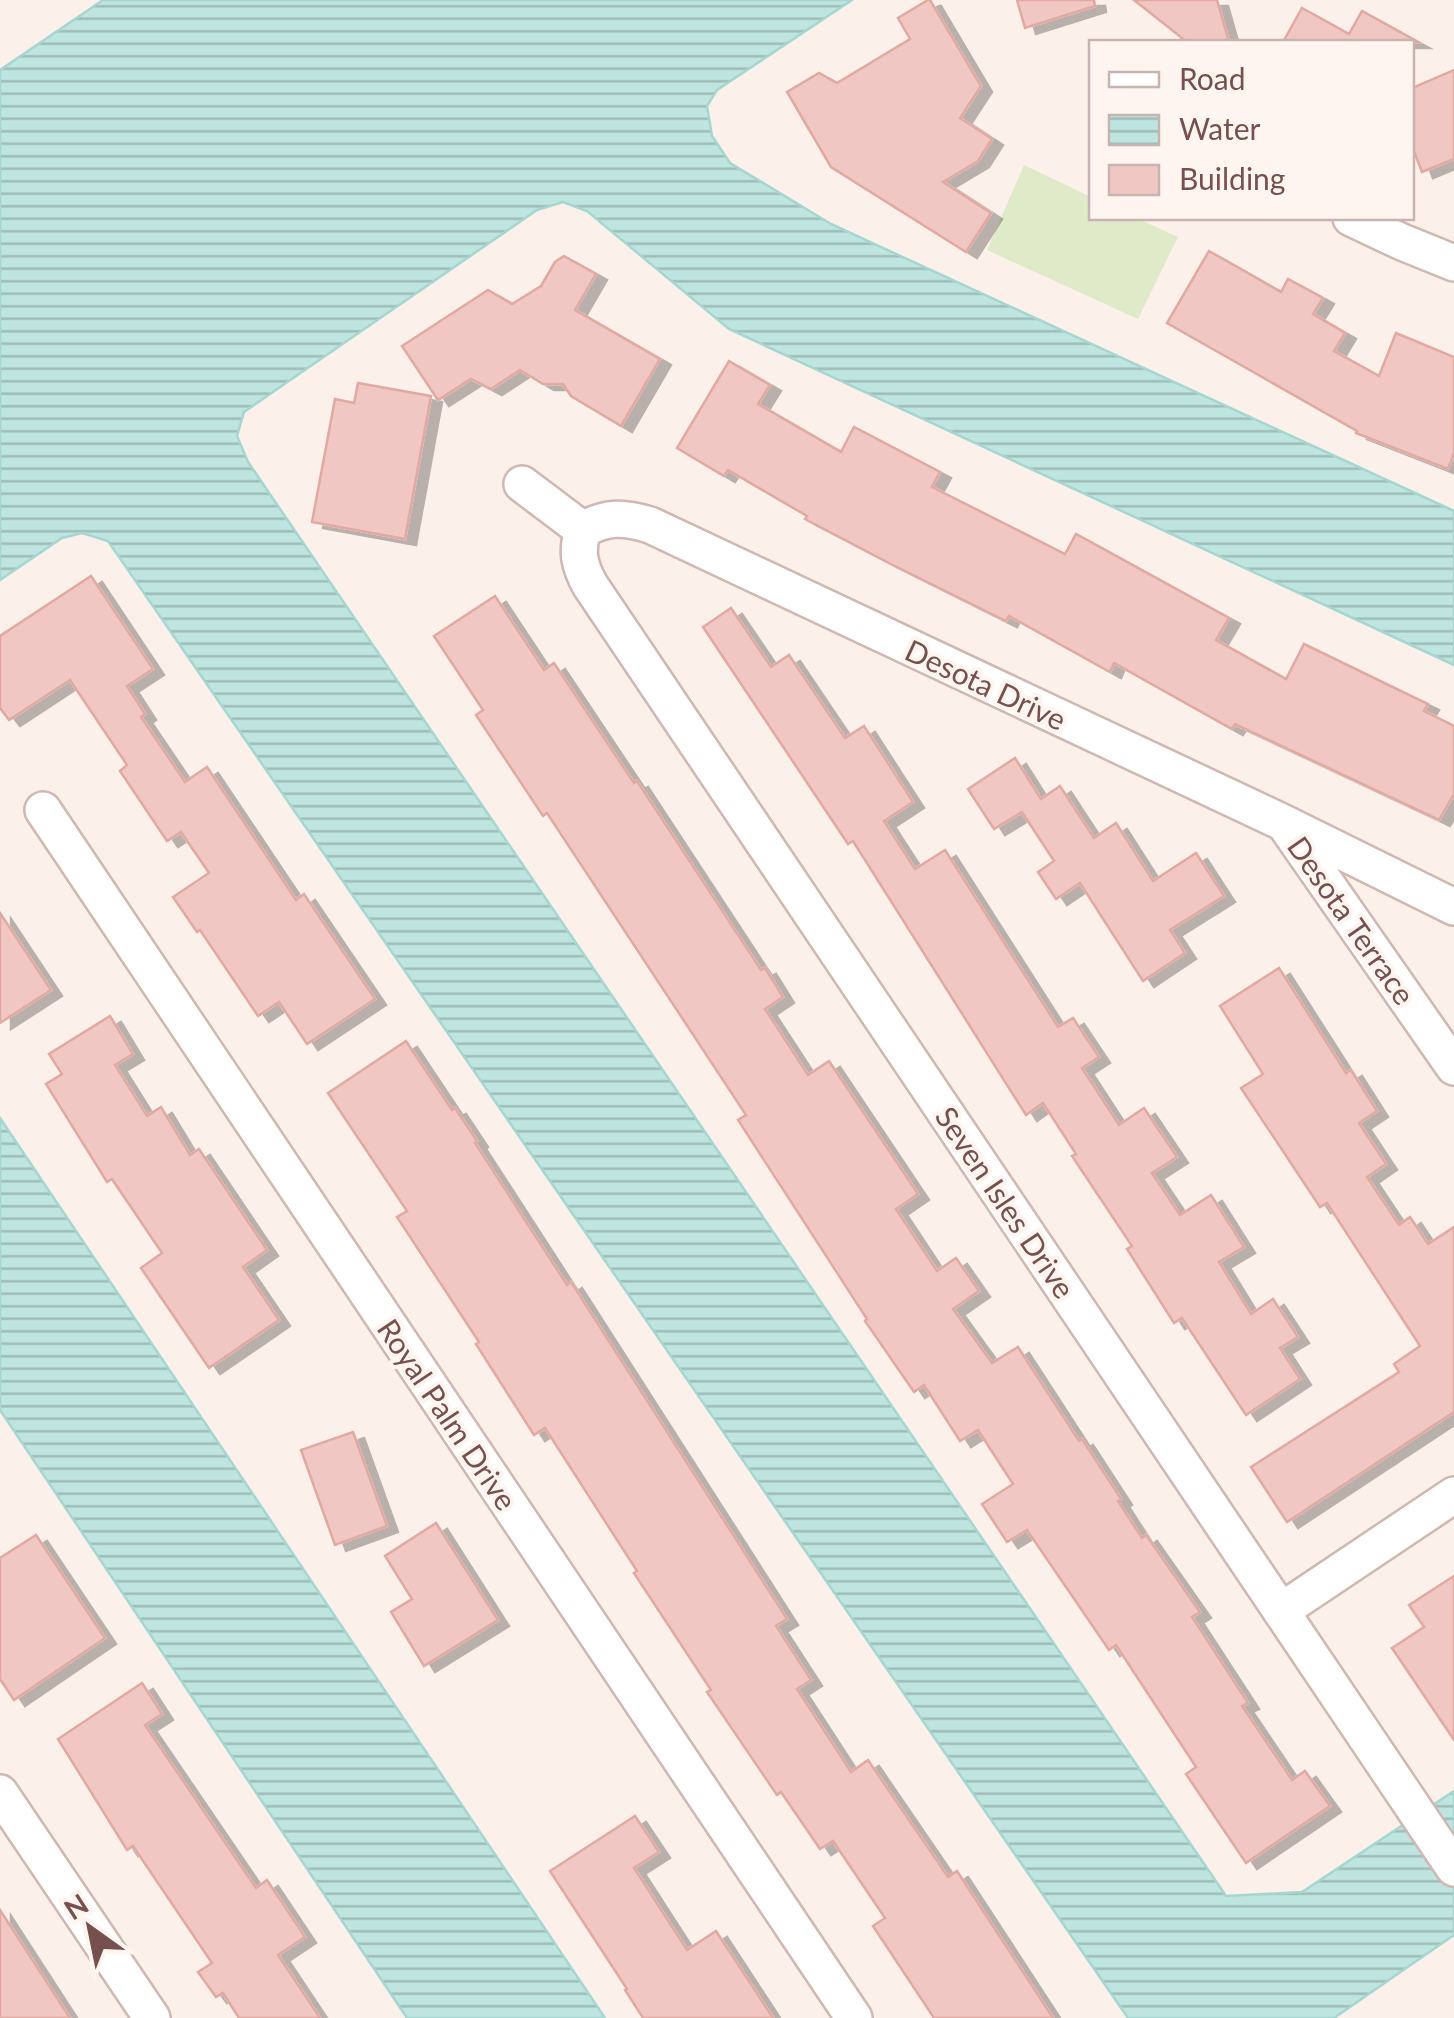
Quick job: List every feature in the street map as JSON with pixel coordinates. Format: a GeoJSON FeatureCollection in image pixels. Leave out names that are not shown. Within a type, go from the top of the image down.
{"type":"FeatureCollection","features":[{"type":"Feature","properties":{"kind":"street"},"geometry":{"type":"LineString","coordinates":[[1355,220],[1454,263]]}},
{"type":"Feature","properties":{"kind":"street"},"geometry":{"type":"LineString","coordinates":[[522,484],[583,530]]}},
{"type":"Feature","properties":{"kind":"street","name":"Desota Drive"},"geometry":{"type":"LineString","coordinates":[[583,530],[606,518],[650,525],[1284,822],[1454,907]]}},
{"type":"Feature","properties":{"kind":"street","name":"Seven Isles Drive"},"geometry":{"type":"LineString","coordinates":[[583,530],[578,544],[580,566],[590,584],[1454,1868]]}},
{"type":"Feature","properties":{"kind":"street","name":"Royal Palm Drive"},"geometry":{"type":"LineString","coordinates":[[43,810],[854,2018]]}},
{"type":"Feature","properties":{"kind":"street","name":"Desota Terrace"},"geometry":{"type":"LineString","coordinates":[[1284,822],[1454,1067]]}},
{"type":"Feature","properties":{"kind":"street"},"geometry":{"type":"LineString","coordinates":[[1281,1611],[1454,1495]]}},
{"type":"Feature","properties":{"kind":"street"},"geometry":{"type":"LineString","coordinates":[[0,1793],[152,2018]]}},
{"type":"Feature","properties":{"kind":"green space"},"geometry":{"type":"Polygon","coordinates":[[[1024,165],[1089,196],[1089,220],[1140,220],[1178,237],[1138,319],[987,250],[1024,165]]]}},
{"type":"Feature","properties":{"kind":"water"},"geometry":{"type":"Polygon","coordinates":[[[103,0],[852,0],[717,90],[707,106],[712,136],[730,163],[831,224],[1454,511],[1454,665],[729,329],[587,211],[563,202],[537,210],[244,412],[237,436],[248,462],[1226,1896],[1302,1892],[1454,1791],[1454,1935],[1334,2018],[1128,2018],[108,541],[82,533],[62,538],[0,580],[0,70],[103,0]]]}},
{"type":"Feature","properties":{"kind":"water"},"geometry":{"type":"Polygon","coordinates":[[[0,1118],[605,2018],[407,2018],[0,1410],[0,1118]]]}},
{"type":"Feature","properties":{"kind":"building"},"geometry":{"type":"Polygon","coordinates":[[[928,0],[981,86],[960,118],[992,139],[978,161],[943,182],[991,213],[966,252],[831,167],[787,92],[819,73],[837,83],[910,39],[898,18],[928,0]]]}},
{"type":"Feature","properties":{"kind":"building"},"geometry":{"type":"Polygon","coordinates":[[[1017,0],[1094,0],[1095,6],[1025,28],[1017,0]]]}},
{"type":"Feature","properties":{"kind":"building"},"geometry":{"type":"Polygon","coordinates":[[[1134,0],[1217,0],[1228,40],[1184,40],[1134,0]]]}},
{"type":"Feature","properties":{"kind":"building"},"geometry":{"type":"Polygon","coordinates":[[[1302,8],[1349,34],[1362,11],[1418,42],[1414,40],[1284,40],[1302,8]]]}},
{"type":"Feature","properties":{"kind":"building"},"geometry":{"type":"Polygon","coordinates":[[[1454,70],[1454,159],[1422,172],[1414,151],[1414,87],[1454,70]]]}},
{"type":"Feature","properties":{"kind":"building"},"geometry":{"type":"Polygon","coordinates":[[[1209,251],[1281,292],[1288,279],[1323,298],[1313,314],[1345,333],[1334,351],[1379,376],[1396,333],[1454,357],[1454,453],[1448,469],[1356,433],[1167,323],[1209,251]]]}},
{"type":"Feature","properties":{"kind":"building"},"geometry":{"type":"Polygon","coordinates":[[[564,256],[596,274],[575,310],[660,359],[621,426],[571,396],[563,384],[543,384],[520,370],[491,389],[471,379],[438,400],[402,346],[488,290],[512,304],[541,286],[555,262],[564,256]]]}},
{"type":"Feature","properties":{"kind":"building"},"geometry":{"type":"Polygon","coordinates":[[[729,361],[770,385],[758,404],[841,452],[854,427],[940,472],[932,487],[1065,554],[1076,534],[1229,618],[1216,640],[1286,679],[1304,644],[1428,704],[1424,711],[1454,726],[1454,794],[1439,820],[1235,724],[1232,729],[1114,663],[1110,672],[1009,616],[1006,621],[891,564],[805,519],[807,516],[728,470],[724,476],[677,448],[729,361]]]}},
{"type":"Feature","properties":{"kind":"building"},"geometry":{"type":"Polygon","coordinates":[[[358,383],[431,396],[405,539],[312,522],[335,399],[354,403],[358,383]]]}},
{"type":"Feature","properties":{"kind":"building"},"geometry":{"type":"Polygon","coordinates":[[[91,576],[153,669],[127,686],[145,714],[141,717],[185,782],[207,767],[296,900],[304,894],[375,999],[307,1044],[279,1002],[258,1016],[173,897],[209,873],[181,832],[167,841],[120,771],[127,765],[70,680],[9,720],[0,708],[0,636],[91,576]]]}},
{"type":"Feature","properties":{"kind":"building"},"geometry":{"type":"Polygon","coordinates":[[[495,596],[544,670],[554,663],[761,970],[765,968],[783,997],[765,1009],[808,1075],[829,1061],[918,1194],[896,1209],[937,1271],[956,1258],[979,1291],[953,1309],[992,1363],[1018,1347],[1121,1499],[1118,1501],[1142,1538],[1146,1535],[1200,1612],[1192,1617],[1248,1703],[1242,1706],[1292,1780],[1305,1771],[1330,1806],[1246,1863],[1186,1774],[1196,1767],[1116,1645],[1109,1650],[1027,1530],[1007,1542],[982,1504],[1013,1484],[978,1430],[960,1441],[924,1385],[914,1392],[738,1120],[746,1115],[547,813],[543,816],[476,715],[483,710],[434,636],[495,596]]]}},
{"type":"Feature","properties":{"kind":"building"},"geometry":{"type":"Polygon","coordinates":[[[731,608],[771,667],[789,655],[845,738],[864,726],[913,802],[884,821],[915,869],[945,850],[1058,1027],[1073,1018],[1099,1057],[1082,1068],[1119,1125],[1144,1108],[1177,1157],[1152,1173],[1180,1215],[1211,1195],[1244,1247],[1219,1262],[1251,1314],[1273,1299],[1298,1337],[1280,1348],[1300,1379],[1246,1415],[1182,1318],[1174,1323],[1127,1249],[1132,1246],[1072,1156],[1076,1154],[1043,1103],[1026,1115],[853,841],[848,844],[703,627],[731,608]]]}},
{"type":"Feature","properties":{"kind":"building"},"geometry":{"type":"Polygon","coordinates":[[[1015,758],[1041,799],[1060,786],[1094,838],[1116,823],[1153,881],[1196,853],[1224,896],[1170,930],[1185,953],[1143,981],[1080,883],[1056,899],[1038,872],[1054,861],[1022,812],[994,829],[968,789],[1015,758]]]}},
{"type":"Feature","properties":{"kind":"building"},"geometry":{"type":"Polygon","coordinates":[[[0,913],[51,990],[0,1023],[0,913]]]}},
{"type":"Feature","properties":{"kind":"building"},"geometry":{"type":"Polygon","coordinates":[[[1279,968],[1346,1073],[1351,1070],[1377,1111],[1359,1123],[1386,1164],[1367,1177],[1399,1225],[1410,1217],[1428,1244],[1454,1227],[1454,1412],[1287,1522],[1251,1467],[1399,1372],[1394,1364],[1420,1346],[1327,1203],[1320,1207],[1241,1088],[1263,1074],[1220,1006],[1279,968]]]}},
{"type":"Feature","properties":{"kind":"building"},"geometry":{"type":"Polygon","coordinates":[[[110,1016],[133,1054],[115,1065],[147,1116],[161,1107],[190,1155],[199,1149],[267,1250],[243,1267],[279,1320],[209,1368],[141,1268],[162,1253],[112,1179],[107,1182],[46,1084],[62,1074],[49,1054],[110,1016]]]}},
{"type":"Feature","properties":{"kind":"building"},"geometry":{"type":"Polygon","coordinates":[[[406,1041],[477,1141],[567,1285],[571,1282],[787,1619],[776,1626],[811,1680],[797,1689],[851,1772],[868,1760],[948,1877],[957,1871],[1053,2018],[934,2018],[873,1926],[885,1918],[833,1841],[820,1849],[781,1792],[777,1795],[707,1692],[711,1690],[545,1428],[534,1435],[397,1217],[407,1211],[328,1093],[406,1041]]]}},
{"type":"Feature","properties":{"kind":"building"},"geometry":{"type":"Polygon","coordinates":[[[353,1432],[387,1526],[335,1545],[301,1450],[353,1432]]]}},
{"type":"Feature","properties":{"kind":"building"},"geometry":{"type":"Polygon","coordinates":[[[436,1523],[498,1620],[424,1666],[391,1612],[412,1599],[385,1556],[436,1523]]]}},
{"type":"Feature","properties":{"kind":"building"},"geometry":{"type":"Polygon","coordinates":[[[36,1535],[105,1638],[14,1700],[0,1679],[0,1558],[36,1535]]]}},
{"type":"Feature","properties":{"kind":"building"},"geometry":{"type":"Polygon","coordinates":[[[1454,1576],[1454,1740],[1392,1648],[1424,1627],[1409,1605],[1454,1576]]]}},
{"type":"Feature","properties":{"kind":"building"},"geometry":{"type":"Polygon","coordinates":[[[142,1683],[162,1714],[145,1725],[256,1888],[267,1880],[305,1937],[278,1955],[320,2018],[239,2018],[223,1993],[216,1997],[198,1972],[212,1963],[133,1846],[127,1850],[58,1739],[142,1683]]]}},
{"type":"Feature","properties":{"kind":"building"},"geometry":{"type":"Polygon","coordinates":[[[635,1816],[659,1852],[634,1868],[687,1950],[716,1931],[773,2018],[643,2018],[550,1871],[635,1816]]]}},
{"type":"Feature","properties":{"kind":"building"},"geometry":{"type":"Polygon","coordinates":[[[0,1910],[70,2018],[0,2018],[0,1910]]]}}]}
